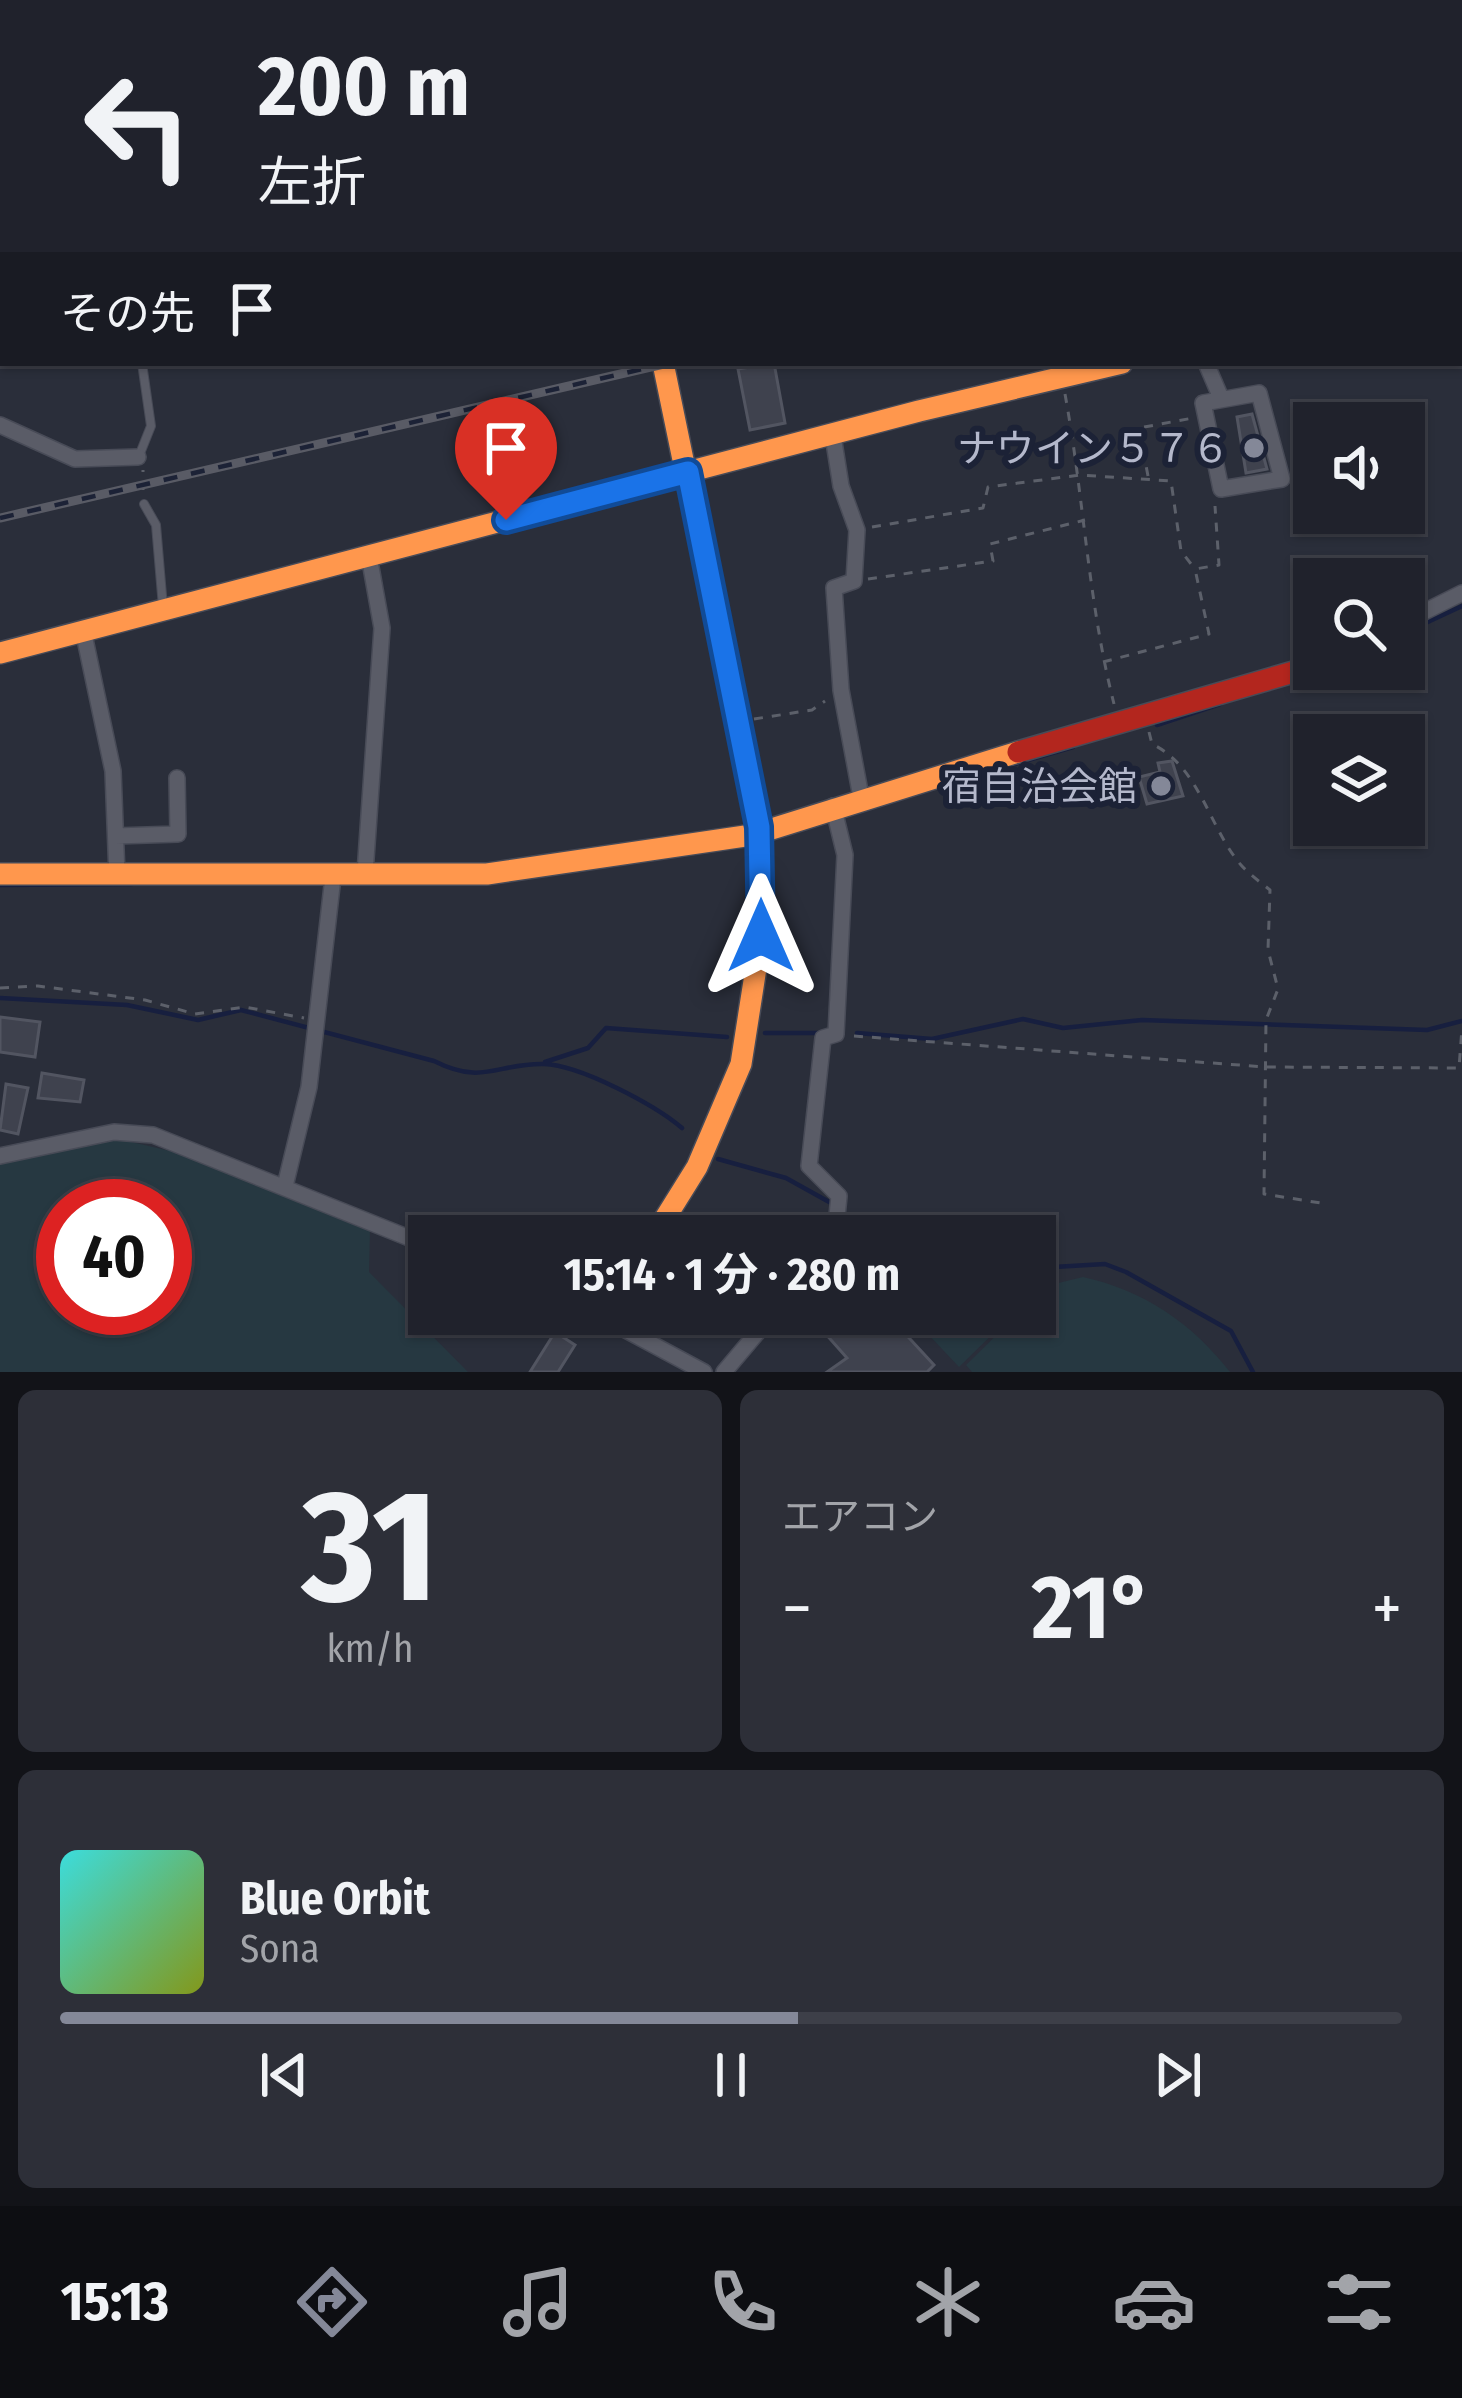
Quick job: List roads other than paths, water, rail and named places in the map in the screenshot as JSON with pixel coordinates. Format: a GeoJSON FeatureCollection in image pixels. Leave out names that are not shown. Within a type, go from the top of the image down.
{"type":"FeatureCollection","features":[{"type":"Feature","properties":{"kind":"main road"},"geometry":{"type":"LineString","coordinates":[[664,366],[760,832],[761,936],[741,1064],[697,1167],[667,1215]]}},
{"type":"Feature","properties":{"kind":"main road"},"geometry":{"type":"LineString","coordinates":[[0,653],[1110,366]]}},
{"type":"Feature","properties":{"kind":"main road"},"geometry":{"type":"LineString","coordinates":[[0,874],[487,874],[674,850],[760,832],[861,797],[1293,672]]}},
{"type":"Feature","properties":{"kind":"street"},"geometry":{"type":"LineString","coordinates":[[1207,366],[1221,398]]}},
{"type":"Feature","properties":{"kind":"street"},"geometry":{"type":"LineString","coordinates":[[1258,393],[1264,397],[1282,479],[1221,489],[1203,416],[1203,403],[1221,398],[1258,393]]}},
{"type":"Feature","properties":{"kind":"street"},"geometry":{"type":"LineString","coordinates":[[0,425],[75,459],[138,458]]}},
{"type":"Feature","properties":{"kind":"street"},"geometry":{"type":"LineString","coordinates":[[833,436],[841,486],[856,530],[854,580],[834,588],[842,690],[861,797]]}},
{"type":"Feature","properties":{"kind":"street"},"geometry":{"type":"LineString","coordinates":[[365,873],[382,628],[368,556]]}},
{"type":"Feature","properties":{"kind":"street"},"geometry":{"type":"LineString","coordinates":[[1425,612],[1462,593]]}},
{"type":"Feature","properties":{"kind":"street"},"geometry":{"type":"LineString","coordinates":[[83,630],[113,770],[117,876]]}},
{"type":"Feature","properties":{"kind":"street"},"geometry":{"type":"LineString","coordinates":[[116,836],[178,834],[177,778]]}},
{"type":"Feature","properties":{"kind":"street"},"geometry":{"type":"LineString","coordinates":[[833,806],[845,855],[836,1034],[823,1037],[809,1166],[839,1196],[837,1215]]}},
{"type":"Feature","properties":{"kind":"street"},"geometry":{"type":"LineString","coordinates":[[285,1186],[316,1029],[333,877]]}},
{"type":"Feature","properties":{"kind":"street"},"geometry":{"type":"LineString","coordinates":[[0,1156],[114,1132],[153,1136],[408,1237]]}},
{"type":"Feature","properties":{"kind":"street"},"geometry":{"type":"LineString","coordinates":[[636,1335],[704,1372]]}},
{"type":"Feature","properties":{"kind":"street"},"geometry":{"type":"LineString","coordinates":[[724,1372],[755,1335]]}},
{"type":"Feature","properties":{"kind":"lane"},"geometry":{"type":"LineString","coordinates":[[138,458],[152,426],[142,366]]}},
{"type":"Feature","properties":{"kind":"lane"},"geometry":{"type":"LineString","coordinates":[[144,504],[156,525],[164,608]]}},
{"type":"Feature","properties":{"kind":"waterway"},"geometry":{"type":"LineString","coordinates":[[1425,623],[1462,606]]}},
{"type":"Feature","properties":{"kind":"waterway"},"geometry":{"type":"LineString","coordinates":[[1157,725],[1220,704]]}},
{"type":"Feature","properties":{"kind":"waterway"},"geometry":{"type":"LineString","coordinates":[[853,811],[1073,747]]}},
{"type":"Feature","properties":{"kind":"waterway"},"geometry":{"type":"LineString","coordinates":[[0,885],[132,884]]}},
{"type":"Feature","properties":{"kind":"waterway"},"geometry":{"type":"LineString","coordinates":[[0,998],[127,1005],[198,1020],[241,1010],[466,1072],[559,1066],[616,1088],[682,1128]]}},
{"type":"Feature","properties":{"kind":"waterway"},"geometry":{"type":"LineString","coordinates":[[857,1033],[932,1039],[1023,1019],[1063,1028],[1142,1020],[1427,1030],[1462,1021]]}},
{"type":"Feature","properties":{"kind":"waterway"},"geometry":{"type":"LineString","coordinates":[[545,1062],[588,1048],[606,1028],[727,1037]]}},
{"type":"Feature","properties":{"kind":"waterway"},"geometry":{"type":"LineString","coordinates":[[765,1033],[819,1033]]}},
{"type":"Feature","properties":{"kind":"waterway"},"geometry":{"type":"LineString","coordinates":[[718,1159],[786,1178],[831,1203]]}},
{"type":"Feature","properties":{"kind":"waterway"},"geometry":{"type":"LineString","coordinates":[[1056,1267],[1105,1264],[1126,1272],[1231,1331],[1253,1372]]}},
{"type":"Feature","properties":{"kind":"railway"},"geometry":{"type":"LineString","coordinates":[[0,518],[655,366]]}},
{"type":"Feature","properties":{"kind":"place","name":"ナウイン５７６"},"geometry":{"type":"Point","coordinates":[1254,448]}},
{"type":"Feature","properties":{"kind":"place","name":"宿自治会館"},"geometry":{"type":"Point","coordinates":[1161,786]}}]}
